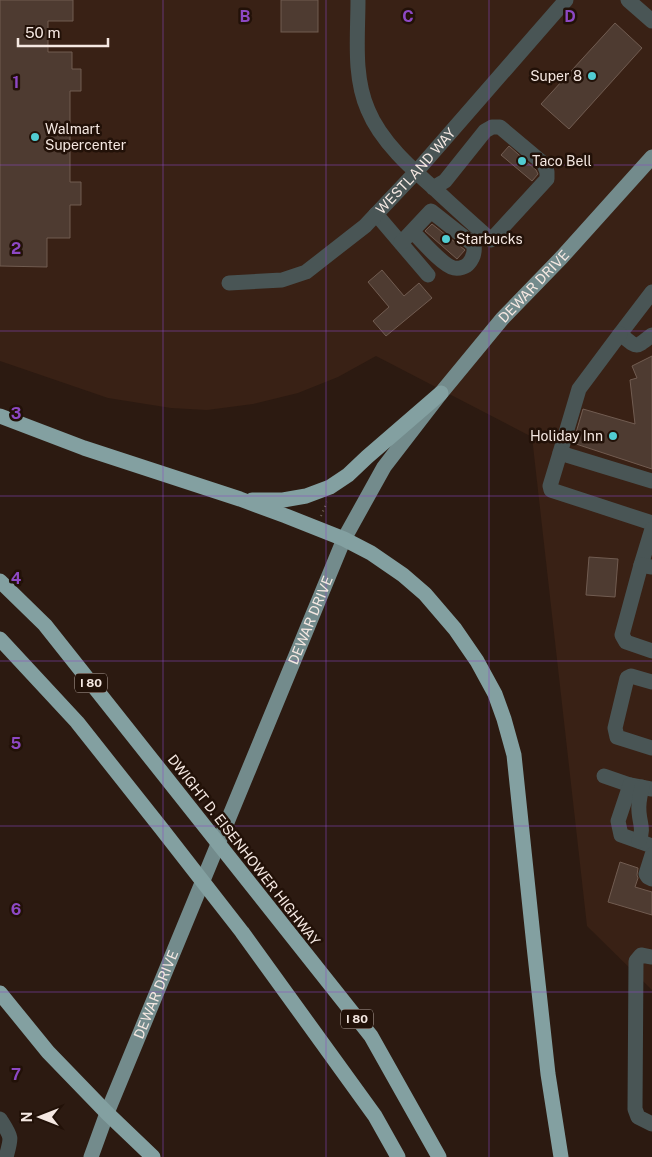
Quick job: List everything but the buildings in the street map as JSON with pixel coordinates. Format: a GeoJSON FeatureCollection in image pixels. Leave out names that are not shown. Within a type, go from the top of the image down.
{"type":"FeatureCollection","features":[{"type":"Feature","properties":{"kind":"highway"},"geometry":{"type":"LineString","coordinates":[[240,500],[283,500],[306,496],[330,487],[348,475],[367,456],[441,393]]}},
{"type":"Feature","properties":{"kind":"highway"},"geometry":{"type":"LineString","coordinates":[[0,416],[84,448],[286,516],[344,539],[371,553],[403,575],[424,594],[455,629],[477,661],[494,694],[504,719],[514,754],[548,1074],[561,1157]]}},
{"type":"Feature","properties":{"kind":"highway","name":"DWIGHT D. EISENHOWER HIGHWAY"},"geometry":{"type":"LineString","coordinates":[[0,581],[45,624],[371,1036],[439,1157]]}},
{"type":"Feature","properties":{"kind":"highway","name":"I 80"},"geometry":{"type":"LineString","coordinates":[[0,639],[77,722],[242,932],[375,1116],[398,1157]]}},
{"type":"Feature","properties":{"kind":"highway"},"geometry":{"type":"LineString","coordinates":[[0,993],[48,1052],[153,1157]]}},
{"type":"Feature","properties":{"kind":"main road","name":"DEWAR DRIVE"},"geometry":{"type":"LineString","coordinates":[[90,1157],[344,539],[384,467],[441,393],[502,320],[652,157]]}},
{"type":"Feature","properties":{"kind":"street"},"geometry":{"type":"LineString","coordinates":[[358,0],[358,67],[362,91],[368,110],[390,144],[433,188],[491,240],[546,179],[547,172],[544,164],[500,127],[492,127],[485,131],[445,181],[433,188]]}},
{"type":"Feature","properties":{"kind":"street","name":"WESTLAND WAY"},"geometry":{"type":"LineString","coordinates":[[229,283],[282,280],[306,272],[365,226],[416,172],[566,0]]}},
{"type":"Feature","properties":{"kind":"street"},"geometry":{"type":"LineString","coordinates":[[628,0],[652,22]]}},
{"type":"Feature","properties":{"kind":"street"},"geometry":{"type":"LineString","coordinates":[[401,243],[412,231],[431,211],[474,245],[475,252],[465,267],[454,268],[443,262],[412,231]]}},
{"type":"Feature","properties":{"kind":"street"},"geometry":{"type":"LineString","coordinates":[[376,214],[428,275]]}},
{"type":"Feature","properties":{"kind":"street"},"geometry":{"type":"LineString","coordinates":[[652,292],[579,389],[550,486],[551,490],[652,523]]}},
{"type":"Feature","properties":{"kind":"street"},"geometry":{"type":"LineString","coordinates":[[620,334],[634,345],[638,345],[652,335]]}},
{"type":"Feature","properties":{"kind":"street"},"geometry":{"type":"LineString","coordinates":[[560,453],[652,481]]}},
{"type":"Feature","properties":{"kind":"street"},"geometry":{"type":"LineString","coordinates":[[652,529],[647,566],[622,635],[626,642],[652,651]]}},
{"type":"Feature","properties":{"kind":"street"},"geometry":{"type":"LineString","coordinates":[[652,682],[631,676],[627,678],[615,728],[617,737],[652,748]]}},
{"type":"Feature","properties":{"kind":"street"},"geometry":{"type":"LineString","coordinates":[[604,776],[641,787]]}},
{"type":"Feature","properties":{"kind":"street"},"geometry":{"type":"LineString","coordinates":[[641,787],[638,802],[639,814],[646,844]]}},
{"type":"Feature","properties":{"kind":"street"},"geometry":{"type":"LineString","coordinates":[[641,787],[618,821],[621,835],[646,844]]}},
{"type":"Feature","properties":{"kind":"street"},"geometry":{"type":"LineString","coordinates":[[652,855],[646,874],[652,879]]}},
{"type":"Feature","properties":{"kind":"street"},"geometry":{"type":"LineString","coordinates":[[652,957],[641,955],[636,961],[636,1109],[638,1116],[652,1124]]}},
{"type":"Feature","properties":{"kind":"street"},"geometry":{"type":"LineString","coordinates":[[0,1120],[10,1134],[6,1157]]}},
{"type":"Feature","properties":{"kind":"shaded area"},"geometry":{"type":"Polygon","coordinates":[[[0,0],[652,0],[652,990],[587,926],[532,437],[376,356],[338,377],[298,393],[253,404],[207,410],[171,408],[108,398],[0,361],[0,0]]]}},
{"type":"Feature","properties":{"kind":"place","name":"Super 8"},"geometry":{"type":"Point","coordinates":[592,76]}},
{"type":"Feature","properties":{"kind":"place","name":"Walmart Supercenter"},"geometry":{"type":"Point","coordinates":[35,137]}},
{"type":"Feature","properties":{"kind":"place","name":"Taco Bell"},"geometry":{"type":"Point","coordinates":[522,161]}},
{"type":"Feature","properties":{"kind":"place","name":"Starbucks"},"geometry":{"type":"Point","coordinates":[446,239]}},
{"type":"Feature","properties":{"kind":"place","name":"Holiday Inn"},"geometry":{"type":"Point","coordinates":[613,436]}}]}
